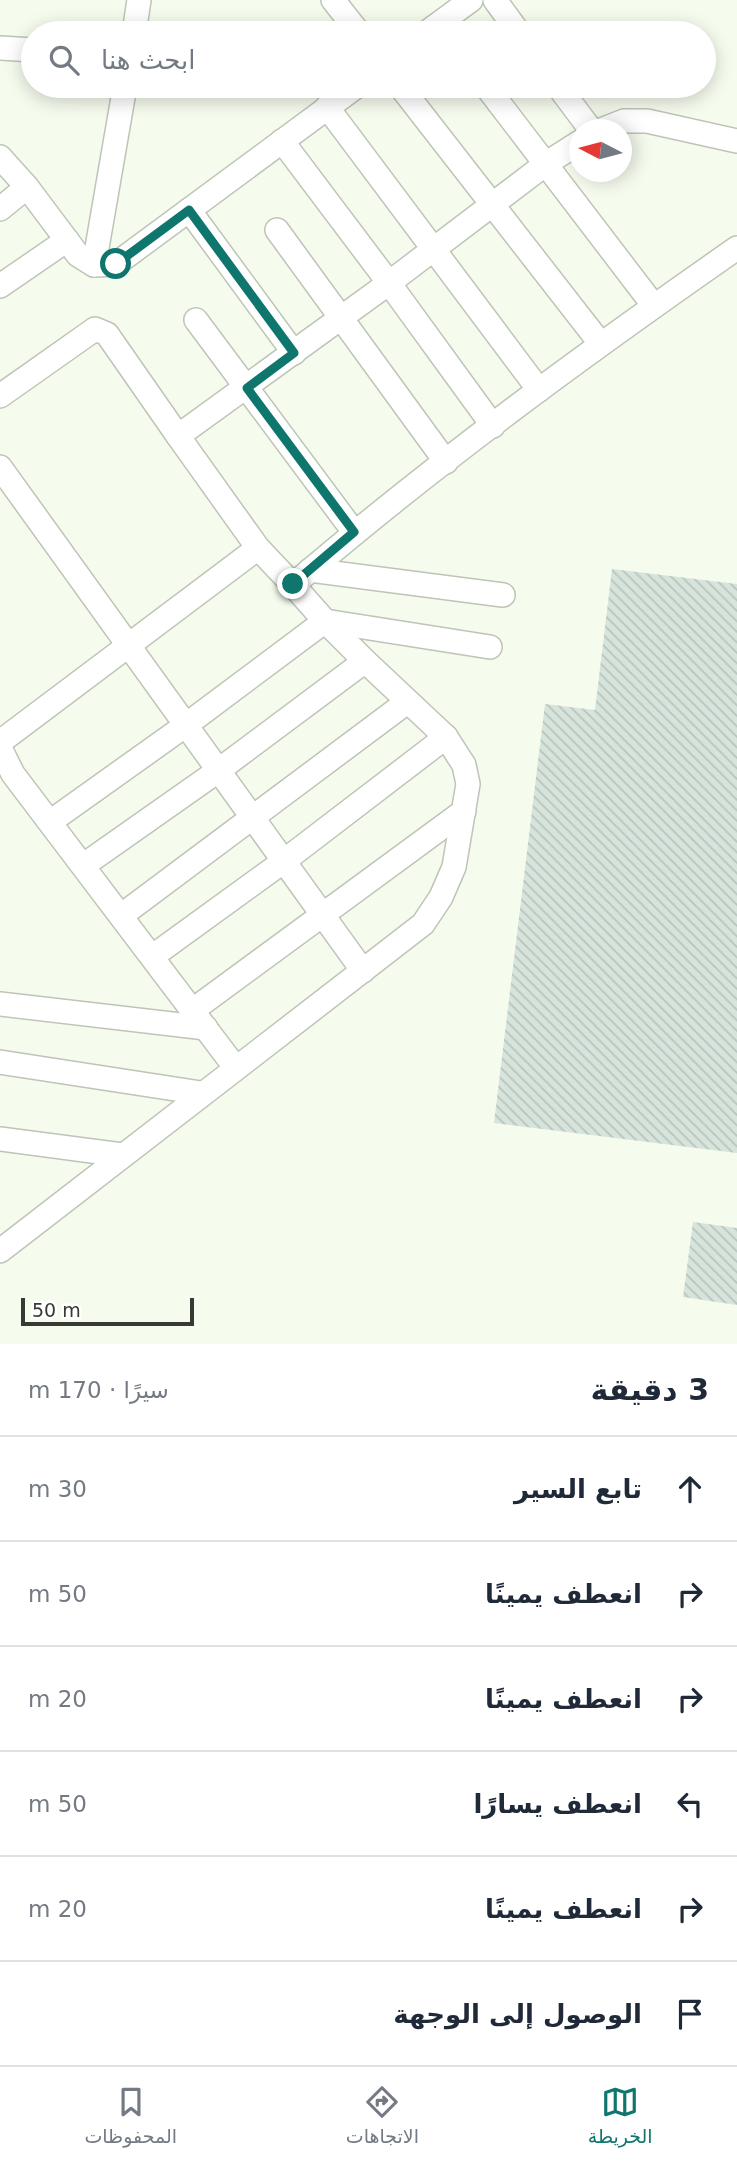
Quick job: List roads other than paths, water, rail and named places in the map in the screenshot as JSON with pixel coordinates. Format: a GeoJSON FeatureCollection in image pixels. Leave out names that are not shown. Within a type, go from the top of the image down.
{"type":"FeatureCollection","features":[{"type":"Feature","properties":{"kind":"street"},"geometry":{"type":"LineString","coordinates":[[136,21],[139,0]]}},
{"type":"Feature","properties":{"kind":"street"},"geometry":{"type":"LineString","coordinates":[[333,0],[350,21]]}},
{"type":"Feature","properties":{"kind":"street"},"geometry":{"type":"LineString","coordinates":[[446,21],[471,0]]}},
{"type":"Feature","properties":{"kind":"street"},"geometry":{"type":"LineString","coordinates":[[495,0],[510,21]]}},
{"type":"Feature","properties":{"kind":"street"},"geometry":{"type":"LineString","coordinates":[[0,48],[21,49]]}},
{"type":"Feature","properties":{"kind":"street"},"geometry":{"type":"LineString","coordinates":[[94,265],[123,98]]}},
{"type":"Feature","properties":{"kind":"street"},"geometry":{"type":"LineString","coordinates":[[0,157],[27,187],[78,255],[94,265],[116,264],[339,98]]}},
{"type":"Feature","properties":{"kind":"street"},"geometry":{"type":"LineString","coordinates":[[409,98],[600,343]]}},
{"type":"Feature","properties":{"kind":"street"},"geometry":{"type":"LineString","coordinates":[[496,98],[654,306]]}},
{"type":"Feature","properties":{"kind":"street"},"geometry":{"type":"LineString","coordinates":[[567,98],[583,119]]}},
{"type":"Feature","properties":{"kind":"street"},"geometry":{"type":"LineString","coordinates":[[327,107],[539,390]]}},
{"type":"Feature","properties":{"kind":"street"},"geometry":{"type":"LineString","coordinates":[[632,121],[733,135]]}},
{"type":"Feature","properties":{"kind":"street"},"geometry":{"type":"LineString","coordinates":[[282,141],[390,283],[493,426]]}},
{"type":"Feature","properties":{"kind":"street"},"geometry":{"type":"LineString","coordinates":[[178,436],[390,283],[569,149]]}},
{"type":"Feature","properties":{"kind":"street"},"geometry":{"type":"LineString","coordinates":[[0,209],[27,187]]}},
{"type":"Feature","properties":{"kind":"street"},"geometry":{"type":"LineString","coordinates":[[189,210],[294,353]]}},
{"type":"Feature","properties":{"kind":"street"},"geometry":{"type":"LineString","coordinates":[[277,230],[446,462]]}},
{"type":"Feature","properties":{"kind":"street"},"geometry":{"type":"LineString","coordinates":[[0,286],[67,240]]}},
{"type":"Feature","properties":{"kind":"street"},"geometry":{"type":"LineString","coordinates":[[302,577],[354,532],[600,343],[737,248]]}},
{"type":"Feature","properties":{"kind":"street"},"geometry":{"type":"LineString","coordinates":[[195,320],[354,532]]}},
{"type":"Feature","properties":{"kind":"street"},"geometry":{"type":"LineString","coordinates":[[0,396],[95,329],[107,334],[258,548],[302,577],[503,595]]}},
{"type":"Feature","properties":{"kind":"street"},"geometry":{"type":"LineString","coordinates":[[0,467],[363,971]]}},
{"type":"Feature","properties":{"kind":"street"},"geometry":{"type":"LineString","coordinates":[[0,742],[258,548]]}},
{"type":"Feature","properties":{"kind":"street"},"geometry":{"type":"LineString","coordinates":[[0,1251],[423,924],[441,897],[454,867],[464,811],[468,784],[464,765],[446,737],[325,621],[302,577]]}},
{"type":"Feature","properties":{"kind":"street"},"geometry":{"type":"LineString","coordinates":[[50,822],[325,621],[490,646]]}},
{"type":"Feature","properties":{"kind":"street"},"geometry":{"type":"LineString","coordinates":[[84,866],[365,661]]}},
{"type":"Feature","properties":{"kind":"street"},"geometry":{"type":"LineString","coordinates":[[122,915],[407,702]]}},
{"type":"Feature","properties":{"kind":"street"},"geometry":{"type":"LineString","coordinates":[[153,956],[284,861],[446,737]]}},
{"type":"Feature","properties":{"kind":"street"},"geometry":{"type":"LineString","coordinates":[[0,748],[7,779],[50,822],[235,1067]]}},
{"type":"Feature","properties":{"kind":"street"},"geometry":{"type":"LineString","coordinates":[[0,1004],[200,1019],[322,914],[464,811]]}},
{"type":"Feature","properties":{"kind":"street"},"geometry":{"type":"LineString","coordinates":[[0,1062],[201,1093]]}},
{"type":"Feature","properties":{"kind":"street"},"geometry":{"type":"LineString","coordinates":[[0,1139],[122,1155]]}}]}
